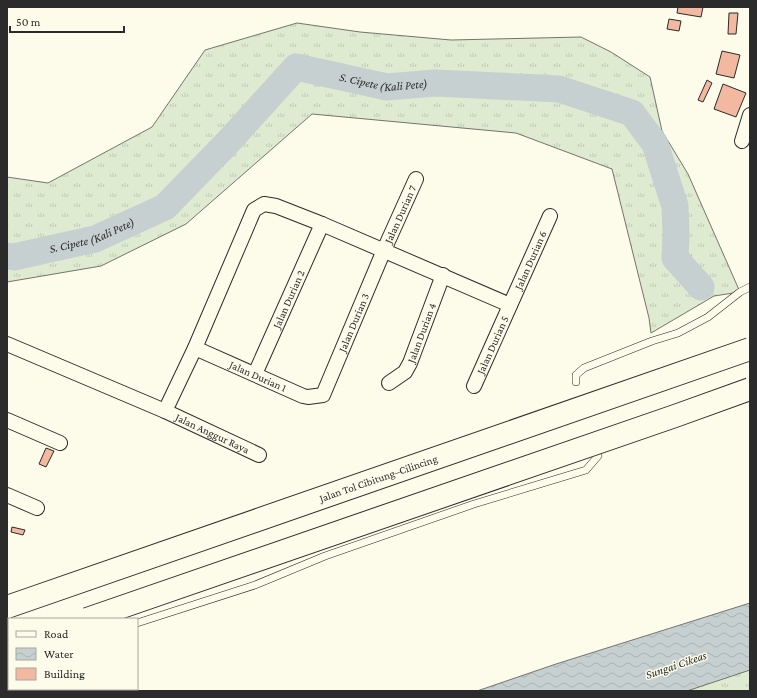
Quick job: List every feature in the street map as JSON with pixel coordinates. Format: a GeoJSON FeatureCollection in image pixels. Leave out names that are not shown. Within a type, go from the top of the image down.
{"type":"FeatureCollection","features":[{"type":"Feature","properties":{"kind":"highway","name":"Jalan Tol Cibitung–Cilincing"},"geometry":{"type":"LineString","coordinates":[[7,607],[750,349]]}},
{"type":"Feature","properties":{"kind":"highway"},"geometry":{"type":"LineString","coordinates":[[90,618],[750,389]]}},
{"type":"Feature","properties":{"kind":"street"},"geometry":{"type":"LineString","coordinates":[[742,141],[750,115]]}},
{"type":"Feature","properties":{"kind":"street","name":"Jalan Durian 7"},"geometry":{"type":"LineString","coordinates":[[384,250],[416,179]]}},
{"type":"Feature","properties":{"kind":"street"},"geometry":{"type":"LineString","coordinates":[[166,411],[195,348],[254,210],[264,204],[269,204],[322,224],[510,304]]}},
{"type":"Feature","properties":{"kind":"street","name":"Jalan Durian 6"},"geometry":{"type":"LineString","coordinates":[[510,304],[550,216]]}},
{"type":"Feature","properties":{"kind":"street","name":"Jalan Durian 2"},"geometry":{"type":"LineString","coordinates":[[255,374],[322,224]]}},
{"type":"Feature","properties":{"kind":"street","name":"Jalan Durian 3"},"geometry":{"type":"LineString","coordinates":[[323,395],[384,250]]}},
{"type":"Feature","properties":{"kind":"street","name":"Jalan Durian 4"},"geometry":{"type":"LineString","coordinates":[[389,383],[405,372],[410,363],[443,275]]}},
{"type":"Feature","properties":{"kind":"street","name":"Jalan Durian 5"},"geometry":{"type":"LineString","coordinates":[[474,386],[510,304]]}},
{"type":"Feature","properties":{"kind":"street","name":"Jalan Anggur Raya"},"geometry":{"type":"LineString","coordinates":[[7,344],[166,411],[259,455]]}},
{"type":"Feature","properties":{"kind":"street","name":"Jalan Durian 1"},"geometry":{"type":"LineString","coordinates":[[195,348],[308,397],[323,395]]}},
{"type":"Feature","properties":{"kind":"street"},"geometry":{"type":"LineString","coordinates":[[7,420],[60,443]]}},
{"type":"Feature","properties":{"kind":"street"},"geometry":{"type":"LineString","coordinates":[[7,495],[37,508]]}},
{"type":"Feature","properties":{"kind":"lane"},"geometry":{"type":"LineString","coordinates":[[576,382],[576,374],[584,368],[678,332],[708,317],[740,292],[750,287]]}},
{"type":"Feature","properties":{"kind":"lane"},"geometry":{"type":"LineString","coordinates":[[138,623],[255,585],[325,556],[474,504],[586,470],[598,456]]}},
{"type":"Feature","properties":{"kind":"green space"},"geometry":{"type":"Polygon","coordinates":[[[297,23],[360,32],[451,40],[581,37],[611,52],[650,77],[662,131],[688,174],[740,292],[714,296],[651,333],[649,318],[612,169],[516,133],[312,114],[186,224],[101,266],[7,282],[7,177],[48,183],[152,127],[205,50],[297,23]]]}},
{"type":"Feature","properties":{"kind":"green space"},"geometry":{"type":"Polygon","coordinates":[[[750,666],[750,691],[678,691],[750,666]]]}},
{"type":"Feature","properties":{"kind":"water","name":"Sungai Cikeas"},"geometry":{"type":"Polygon","coordinates":[[[750,603],[750,670],[687,691],[477,691],[556,664],[750,603]]]}},
{"type":"Feature","properties":{"kind":"building"},"geometry":{"type":"Polygon","coordinates":[[[678,7],[703,7],[701,17],[677,13],[678,7]]]}},
{"type":"Feature","properties":{"kind":"building"},"geometry":{"type":"Polygon","coordinates":[[[729,13],[738,13],[736,34],[728,34],[729,13]]]}},
{"type":"Feature","properties":{"kind":"building"},"geometry":{"type":"Polygon","coordinates":[[[669,19],[681,21],[679,31],[667,29],[669,19]]]}},
{"type":"Feature","properties":{"kind":"building"},"geometry":{"type":"Polygon","coordinates":[[[722,51],[740,55],[734,78],[716,74],[722,51]]]}},
{"type":"Feature","properties":{"kind":"building"},"geometry":{"type":"Polygon","coordinates":[[[707,80],[712,83],[703,102],[698,100],[707,80]]]}},
{"type":"Feature","properties":{"kind":"building"},"geometry":{"type":"Polygon","coordinates":[[[723,84],[746,93],[736,117],[714,109],[723,84]]]}},
{"type":"Feature","properties":{"kind":"building"},"geometry":{"type":"Polygon","coordinates":[[[46,448],[54,451],[46,467],[39,464],[46,448]]]}},
{"type":"Feature","properties":{"kind":"building"},"geometry":{"type":"Polygon","coordinates":[[[12,527],[25,530],[23,535],[11,532],[12,527]]]}},
{"type":"Feature","properties":{"kind":"waterway","name":"S. Cipete (Kali Pete)"},"geometry":{"type":"LineString","coordinates":[[7,256],[14,257],[95,239],[165,207],[229,141],[296,67],[387,87],[435,83],[559,89],[632,113],[655,144],[675,206],[675,258],[701,287]]}}]}
